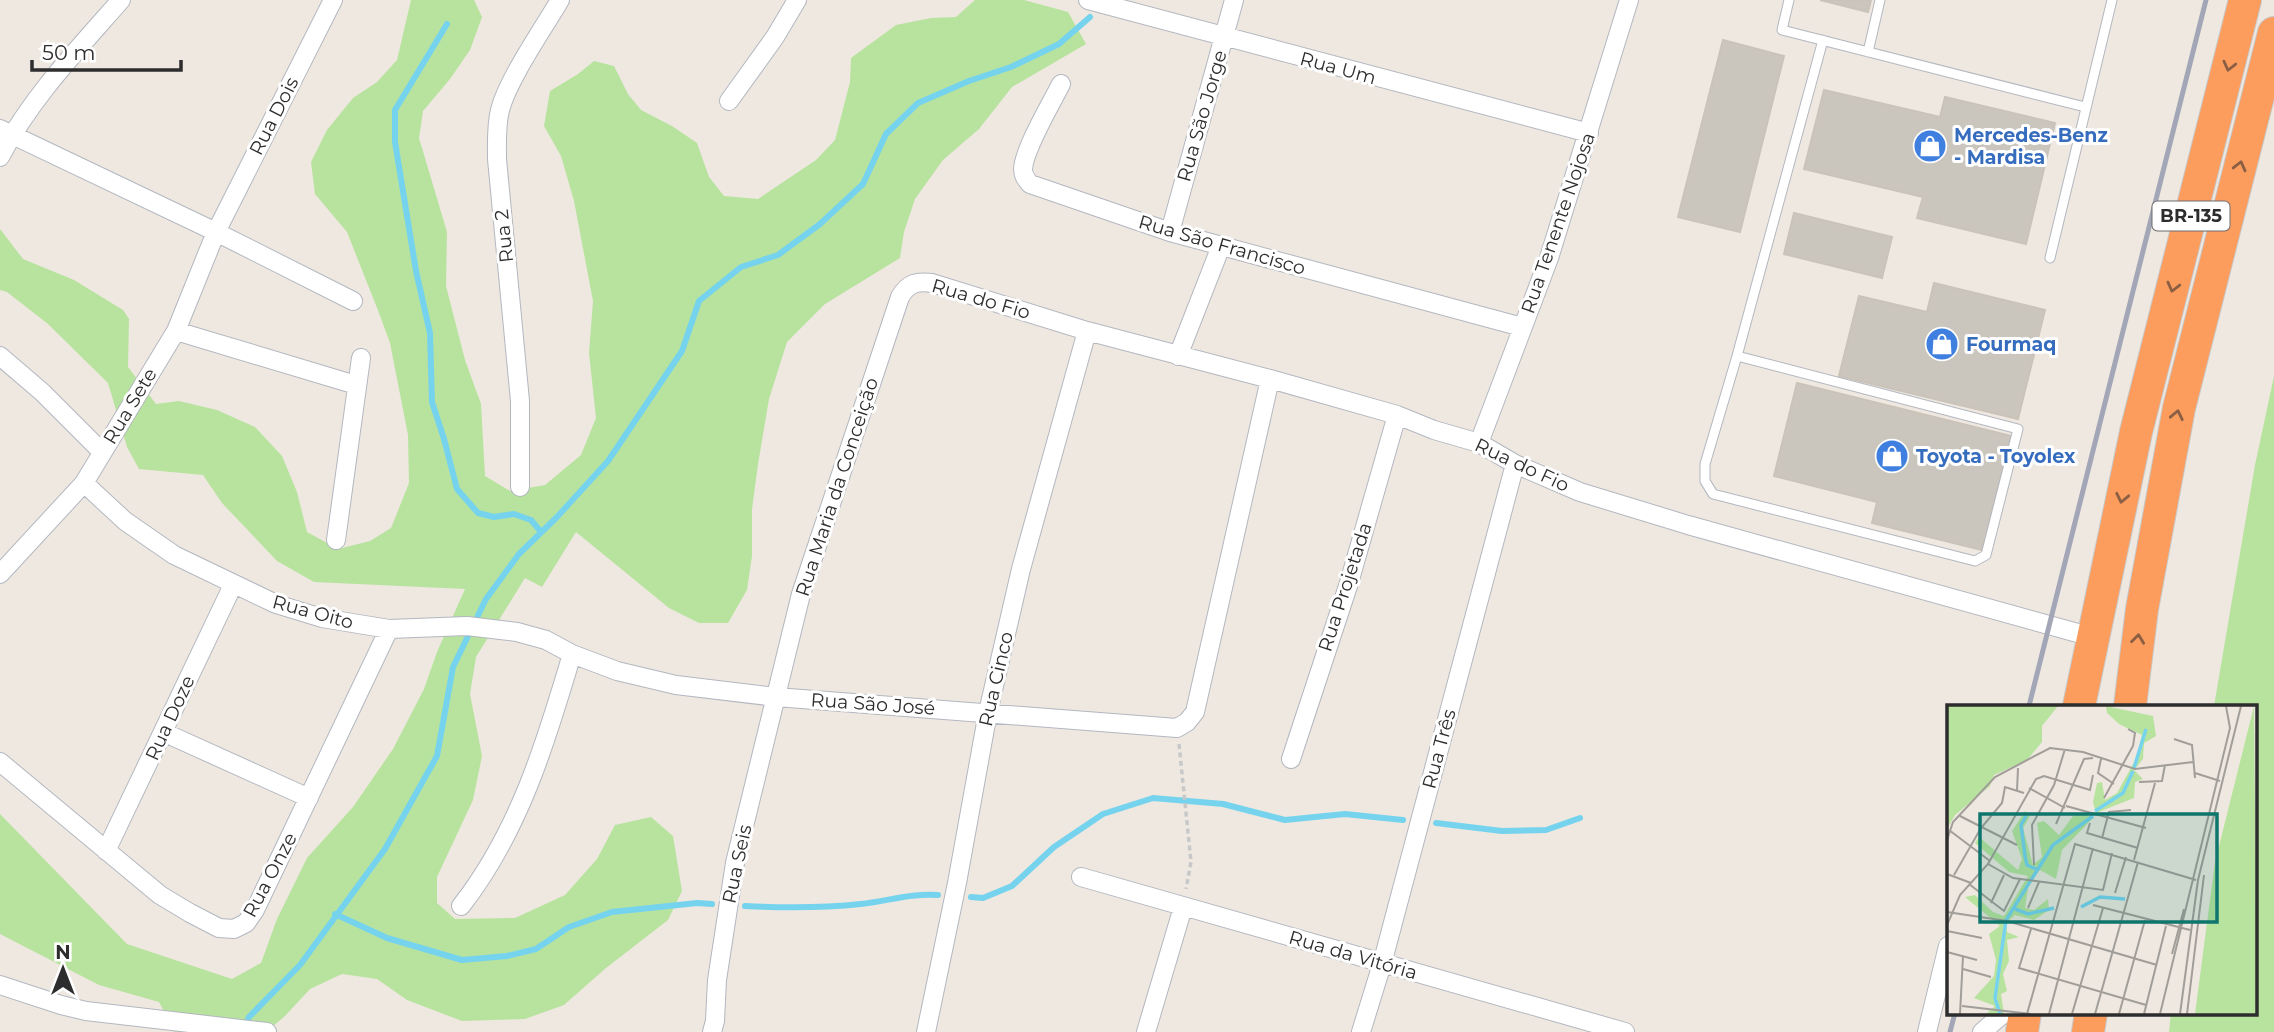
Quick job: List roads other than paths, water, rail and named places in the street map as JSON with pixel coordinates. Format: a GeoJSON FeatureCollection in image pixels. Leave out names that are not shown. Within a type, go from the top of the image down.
{"type":"FeatureCollection","features":[{"type":"Feature","properties":{"kind":"highway","name":"BR-135"},"geometry":{"type":"LineString","coordinates":[[2079,705],[2136,432],[2245,0]]}},
{"type":"Feature","properties":{"kind":"highway","name":"BR-135"},"geometry":{"type":"LineString","coordinates":[[2130,705],[2142,609],[2179,408],[2274,33]]}},
{"type":"Feature","properties":{"kind":"highway"},"geometry":{"type":"LineString","coordinates":[[2022,1032],[2025,1014]]}},
{"type":"Feature","properties":{"kind":"highway"},"geometry":{"type":"LineString","coordinates":[[2088,1032],[2091,1014]]}},
{"type":"Feature","properties":{"kind":"street"},"geometry":{"type":"LineString","coordinates":[[0,157],[6,132],[121,0]]}},
{"type":"Feature","properties":{"kind":"street","name":"Rua Dois"},"geometry":{"type":"LineString","coordinates":[[216,232],[333,0]]}},
{"type":"Feature","properties":{"kind":"street","name":"Rua 2"},"geometry":{"type":"LineString","coordinates":[[520,487],[520,401],[497,136],[506,92],[560,0]]}},
{"type":"Feature","properties":{"kind":"street"},"geometry":{"type":"LineString","coordinates":[[729,101],[775,37],[797,0]]}},
{"type":"Feature","properties":{"kind":"street","name":"Rua Um"},"geometry":{"type":"LineString","coordinates":[[1088,0],[1589,133]]}},
{"type":"Feature","properties":{"kind":"street","name":"Rua São Jorge"},"geometry":{"type":"LineString","coordinates":[[1170,232],[1234,0]]}},
{"type":"Feature","properties":{"kind":"street","name":"Rua Tenente Nojosa"},"geometry":{"type":"LineString","coordinates":[[1479,443],[1549,258],[1629,0]]}},
{"type":"Feature","properties":{"kind":"street","name":"Rua São Francisco"},"geometry":{"type":"LineString","coordinates":[[1061,84],[1023,167],[1026,179],[1040,188],[1170,232],[1522,327]]}},
{"type":"Feature","properties":{"kind":"street"},"geometry":{"type":"LineString","coordinates":[[6,132],[353,301]]}},
{"type":"Feature","properties":{"kind":"street","name":"Rua Sete"},"geometry":{"type":"LineString","coordinates":[[0,356],[50,400],[102,452],[176,331],[216,232]]}},
{"type":"Feature","properties":{"kind":"street"},"geometry":{"type":"LineString","coordinates":[[1178,356],[1221,246]]}},
{"type":"Feature","properties":{"kind":"street","name":"Rua do Fio"},"geometry":{"type":"LineString","coordinates":[[912,283],[932,284],[1087,331],[1397,415],[1434,430],[1479,443],[1515,464],[1580,492],[1688,526],[2092,637]]}},
{"type":"Feature","properties":{"kind":"street","name":"Rua Maria da Conceição"},"geometry":{"type":"LineString","coordinates":[[776,697],[801,594],[900,296],[912,283]]}},
{"type":"Feature","properties":{"kind":"street"},"geometry":{"type":"LineString","coordinates":[[176,331],[356,385]]}},
{"type":"Feature","properties":{"kind":"street","name":"Rua Cinco"},"geometry":{"type":"LineString","coordinates":[[926,1032],[988,712],[1021,569],[1087,331]]}},
{"type":"Feature","properties":{"kind":"street"},"geometry":{"type":"LineString","coordinates":[[336,540],[361,358]]}},
{"type":"Feature","properties":{"kind":"street","name":"Rua São José"},"geometry":{"type":"LineString","coordinates":[[572,654],[648,679],[776,697],[1177,727],[1187,722],[1195,712],[1270,379]]}},
{"type":"Feature","properties":{"kind":"street","name":"Rua Projetada"},"geometry":{"type":"LineString","coordinates":[[1291,759],[1349,583],[1397,415]]}},
{"type":"Feature","properties":{"kind":"street"},"geometry":{"type":"LineString","coordinates":[[0,575],[84,482],[102,452]]}},
{"type":"Feature","properties":{"kind":"street","name":"Rua Três"},"geometry":{"type":"LineString","coordinates":[[1361,1032],[1382,964],[1515,464]]}},
{"type":"Feature","properties":{"kind":"street","name":"Rua Oito"},"geometry":{"type":"LineString","coordinates":[[84,482],[125,521],[174,555],[276,604],[322,618],[389,629],[472,626],[533,635],[572,654]]}},
{"type":"Feature","properties":{"kind":"street","name":"Rua Doze"},"geometry":{"type":"LineString","coordinates":[[106,852],[233,585]]}},
{"type":"Feature","properties":{"kind":"street","name":"Rua Onze"},"geometry":{"type":"LineString","coordinates":[[0,762],[160,895],[219,928],[234,929],[246,923],[256,910],[389,629]]}},
{"type":"Feature","properties":{"kind":"street"},"geometry":{"type":"LineString","coordinates":[[461,906],[501,845],[525,796],[545,745],[572,654]]}},
{"type":"Feature","properties":{"kind":"street","name":"Rua Seis"},"geometry":{"type":"LineString","coordinates":[[712,1032],[735,863],[776,697]]}},
{"type":"Feature","properties":{"kind":"street"},"geometry":{"type":"LineString","coordinates":[[163,732],[309,798]]}},
{"type":"Feature","properties":{"kind":"street","name":"Rua da Vitória"},"geometry":{"type":"LineString","coordinates":[[1081,877],[1382,964],[1488,991],[1580,1026],[1625,1032]]}},
{"type":"Feature","properties":{"kind":"street"},"geometry":{"type":"LineString","coordinates":[[1146,1032],[1183,907]]}},
{"type":"Feature","properties":{"kind":"street"},"geometry":{"type":"LineString","coordinates":[[1927,1032],[1947,950]]}},
{"type":"Feature","properties":{"kind":"street"},"geometry":{"type":"LineString","coordinates":[[0,986],[61,1005],[156,1020],[264,1031]]}},
{"type":"Feature","properties":{"kind":"street"},"geometry":{"type":"LineString","coordinates":[[1982,1032],[2003,1014]]}},
{"type":"Feature","properties":{"kind":"lane"},"geometry":{"type":"LineString","coordinates":[[1789,0],[1782,30],[2085,107]]}},
{"type":"Feature","properties":{"kind":"lane"},"geometry":{"type":"LineString","coordinates":[[1868,51],[1880,0]]}},
{"type":"Feature","properties":{"kind":"lane"},"geometry":{"type":"LineString","coordinates":[[2050,258],[2112,0]]}},
{"type":"Feature","properties":{"kind":"lane"},"geometry":{"type":"LineString","coordinates":[[1737,356],[2018,429],[1986,555],[1975,561],[1713,494],[1705,481],[1705,464],[1823,40]]}},
{"type":"Feature","properties":{"kind":"waterway"},"geometry":{"type":"LineString","coordinates":[[245,1026],[249,1017],[300,965],[385,849],[437,756],[453,667],[486,599],[519,554],[608,461],[682,351],[699,301],[741,267],[778,255],[820,224],[863,184],[886,134],[918,103],[969,81],[1011,67],[1059,44],[1090,17]]}},
{"type":"Feature","properties":{"kind":"waterway"},"geometry":{"type":"LineString","coordinates":[[447,24],[395,110],[395,142],[416,271],[430,333],[432,402],[457,489],[478,513],[494,517],[514,514],[531,520],[541,532]]}},
{"type":"Feature","properties":{"kind":"waterway"},"geometry":{"type":"LineString","coordinates":[[971,897],[983,898],[1012,886],[1054,847],[1103,814],[1153,798],[1223,804],[1285,820],[1345,814],[1403,820]]}},
{"type":"Feature","properties":{"kind":"waterway"},"geometry":{"type":"LineString","coordinates":[[1436,823],[1502,831],[1546,830],[1580,818]]}},
{"type":"Feature","properties":{"kind":"waterway"},"geometry":{"type":"LineString","coordinates":[[745,906],[832,906],[938,895]]}},
{"type":"Feature","properties":{"kind":"waterway"},"geometry":{"type":"LineString","coordinates":[[335,914],[387,938],[462,960],[507,956],[536,949],[569,927],[612,912],[697,903],[712,904]]}},
{"type":"Feature","properties":{"kind":"railway"},"geometry":{"type":"LineString","coordinates":[[2029,705],[2206,0]]}},
{"type":"Feature","properties":{"kind":"railway"},"geometry":{"type":"LineString","coordinates":[[1950,1032],[1955,1014]]}},
{"type":"Feature","properties":{"kind":"place","name":"Mercedes-Benz - Mardisa"},"geometry":{"type":"Point","coordinates":[1930,146]}},
{"type":"Feature","properties":{"kind":"place","name":"Fourmaq"},"geometry":{"type":"Point","coordinates":[1942,344]}},
{"type":"Feature","properties":{"kind":"place","name":"Toyota - Toyolex"},"geometry":{"type":"Point","coordinates":[1892,456]}}]}
